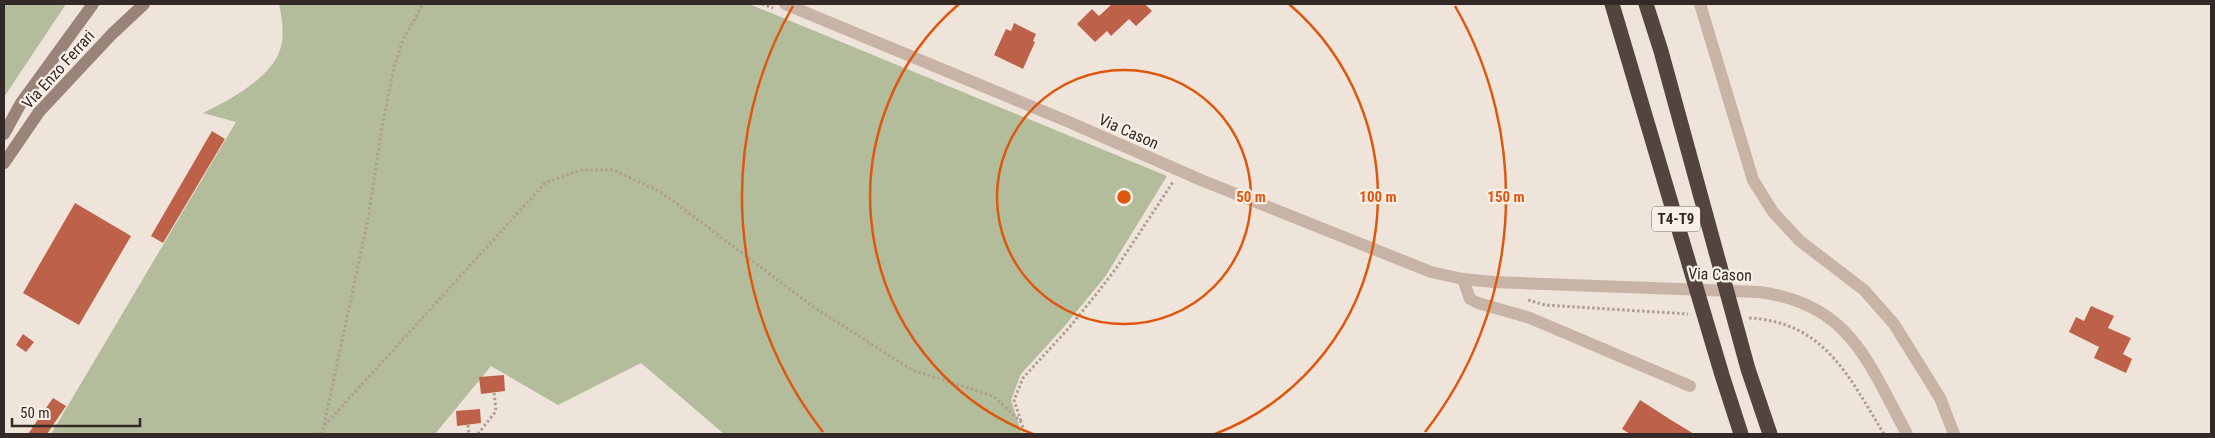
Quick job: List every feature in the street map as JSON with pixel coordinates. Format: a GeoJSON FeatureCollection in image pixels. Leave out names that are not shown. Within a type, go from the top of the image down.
{"type":"FeatureCollection","features":[{"type":"Feature","properties":{"kind":"highway","name":"T4-T9"},"geometry":{"type":"LineString","coordinates":[[1612,4],[1741,434]]}},
{"type":"Feature","properties":{"kind":"highway","name":"T4-T9"},"geometry":{"type":"LineString","coordinates":[[1646,4],[1661,51],[1748,369],[1770,434]]}},
{"type":"Feature","properties":{"kind":"main road","name":"Via Enzo Ferrari"},"geometry":{"type":"LineString","coordinates":[[4,134],[21,103],[93,4]]}},
{"type":"Feature","properties":{"kind":"main road","name":"Via Enzo Ferrari"},"geometry":{"type":"LineString","coordinates":[[4,163],[38,112],[112,34],[144,4]]}},
{"type":"Feature","properties":{"kind":"street","name":"Via Cason"},"geometry":{"type":"LineString","coordinates":[[784,4],[1069,122],[1180,171],[1431,272],[1463,279],[1494,282],[1759,292],[1783,295],[1804,304],[1837,323],[1856,344],[1872,366],[1907,434]]}},
{"type":"Feature","properties":{"kind":"street"},"geometry":{"type":"LineString","coordinates":[[1700,4],[1753,180],[1773,212],[1800,241],[1864,290],[1894,324],[1940,398],[1954,434]]}},
{"type":"Feature","properties":{"kind":"street"},"geometry":{"type":"LineString","coordinates":[[1463,279],[1470,299],[1478,303],[1530,318],[1690,386]]}},
{"type":"Feature","properties":{"kind":"path"},"geometry":{"type":"LineString","coordinates":[[320,434],[324,426],[364,238],[394,67],[403,40],[423,4]]}},
{"type":"Feature","properties":{"kind":"path"},"geometry":{"type":"LineString","coordinates":[[324,426],[545,184],[581,170],[613,170],[662,192],[815,308],[912,370],[993,396],[1021,422]]}},
{"type":"Feature","properties":{"kind":"path"},"geometry":{"type":"LineString","coordinates":[[1025,434],[1014,400],[1023,378],[1068,329],[1117,268],[1180,171]]}},
{"type":"Feature","properties":{"kind":"path"},"geometry":{"type":"LineString","coordinates":[[1768,319],[1789,325],[1818,341],[1845,370],[1884,434]]}},
{"type":"Feature","properties":{"kind":"path"},"geometry":{"type":"LineString","coordinates":[[478,434],[496,411],[494,392]]}},
{"type":"Feature","properties":{"kind":"path"},"geometry":{"type":"LineString","coordinates":[[468,424],[469,434]]}},
{"type":"Feature","properties":{"kind":"green space"},"geometry":{"type":"Polygon","coordinates":[[[4,4],[66,4],[4,97],[4,4]]]}},
{"type":"Feature","properties":{"kind":"green space"},"geometry":{"type":"Polygon","coordinates":[[[279,4],[749,4],[1167,176],[1105,277],[1063,328],[1021,374],[1011,400],[1022,434],[724,434],[641,363],[558,405],[491,366],[435,434],[51,434],[236,122],[203,113],[247,88],[258,80],[275,61],[280,50],[283,33],[279,4]]]}},
{"type":"Feature","properties":{"kind":"building"},"geometry":{"type":"Polygon","coordinates":[[[1112,4],[1145,4],[1152,11],[1136,26],[1129,19],[1111,36],[1107,31],[1095,42],[1077,24],[1092,9],[1099,16],[1112,4]]]}},
{"type":"Feature","properties":{"kind":"building"},"geometry":{"type":"Polygon","coordinates":[[[1014,23],[1036,34],[1033,41],[1035,42],[1023,69],[994,55],[1006,29],[1011,31],[1014,23]]]}},
{"type":"Feature","properties":{"kind":"building"},"geometry":{"type":"Polygon","coordinates":[[[212,131],[225,139],[163,243],[151,236],[212,131]]]}},
{"type":"Feature","properties":{"kind":"building"},"geometry":{"type":"Polygon","coordinates":[[[75,203],[131,236],[79,325],[23,293],[75,203]]]}},
{"type":"Feature","properties":{"kind":"building"},"geometry":{"type":"Polygon","coordinates":[[[2091,306],[2114,316],[2108,328],[2131,338],[2123,354],[2132,359],[2126,373],[2094,358],[2099,347],[2069,332],[2076,317],[2084,321],[2091,306]]]}},
{"type":"Feature","properties":{"kind":"building"},"geometry":{"type":"Polygon","coordinates":[[[23,334],[34,342],[26,352],[16,345],[23,334]]]}},
{"type":"Feature","properties":{"kind":"building"},"geometry":{"type":"Polygon","coordinates":[[[504,375],[505,391],[481,394],[479,377],[504,375]]]}},
{"type":"Feature","properties":{"kind":"building"},"geometry":{"type":"Polygon","coordinates":[[[53,398],[66,406],[47,434],[28,434],[53,398]]]}},
{"type":"Feature","properties":{"kind":"building"},"geometry":{"type":"Polygon","coordinates":[[[1640,400],[1694,434],[1630,434],[1622,429],[1640,400]]]}},
{"type":"Feature","properties":{"kind":"building"},"geometry":{"type":"Polygon","coordinates":[[[480,409],[481,423],[457,426],[456,411],[480,409]]]}}]}
